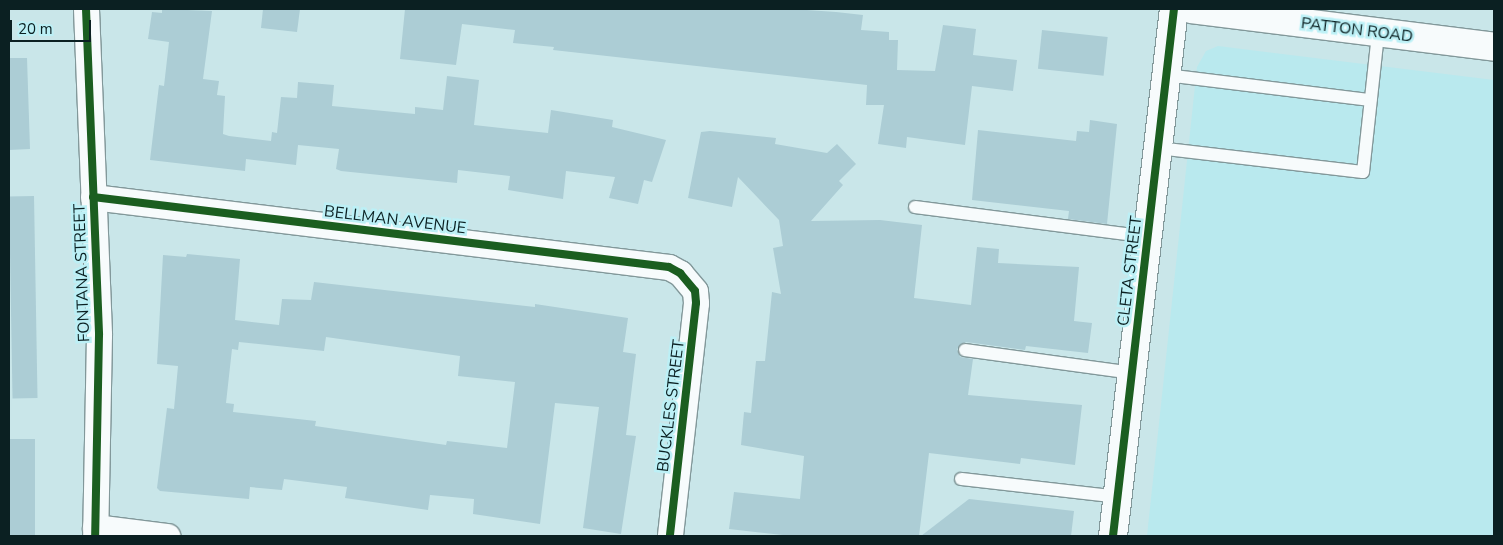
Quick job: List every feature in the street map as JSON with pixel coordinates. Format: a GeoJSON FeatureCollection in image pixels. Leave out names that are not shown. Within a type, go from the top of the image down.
{"type":"FeatureCollection","features":[{"type":"Feature","properties":{"kind":"street","name":"FONTANA STREET"},"geometry":{"type":"LineString","coordinates":[[86,9],[99,335],[95,532]]}},
{"type":"Feature","properties":{"kind":"street","name":"CLETA STREET"},"geometry":{"type":"LineString","coordinates":[[1113,536],[1174,9]]}},
{"type":"Feature","properties":{"kind":"street","name":"PATTON ROAD"},"geometry":{"type":"LineString","coordinates":[[1191,9],[1378,34],[1494,47]]}},
{"type":"Feature","properties":{"kind":"street","name":"BELLMAN AVENUE"},"geometry":{"type":"LineString","coordinates":[[93,197],[669,268],[689,280]]}},
{"type":"Feature","properties":{"kind":"street","name":"BUCKLES STREET"},"geometry":{"type":"LineString","coordinates":[[670,536],[696,303],[689,280]]}},
{"type":"Feature","properties":{"kind":"street"},"geometry":{"type":"LineString","coordinates":[[95,532],[167,536]]}},
{"type":"Feature","properties":{"kind":"lane"},"geometry":{"type":"LineString","coordinates":[[1158,148],[1363,172],[1378,34]]}},
{"type":"Feature","properties":{"kind":"lane"},"geometry":{"type":"LineString","coordinates":[[1166,75],[1370,100]]}},
{"type":"Feature","properties":{"kind":"lane"},"geometry":{"type":"LineString","coordinates":[[915,207],[1148,237]]}},
{"type":"Feature","properties":{"kind":"lane"},"geometry":{"type":"LineString","coordinates":[[965,350],[1132,373]]}},
{"type":"Feature","properties":{"kind":"lane"},"geometry":{"type":"LineString","coordinates":[[961,480],[1118,497]]}},
{"type":"Feature","properties":{"kind":"shaded area"},"geometry":{"type":"Polygon","coordinates":[[[1218,46],[1494,80],[1494,536],[1147,536],[1197,67],[1206,51],[1218,46]]]}},
{"type":"Feature","properties":{"kind":"building"},"geometry":{"type":"Polygon","coordinates":[[[162,9],[212,11],[203,79],[219,81],[217,95],[225,96],[223,134],[229,136],[271,141],[272,132],[277,133],[281,97],[297,98],[298,82],[334,85],[332,106],[415,114],[415,107],[443,110],[447,76],[479,80],[474,125],[548,133],[551,110],[613,120],[612,127],[666,140],[652,182],[644,180],[638,204],[609,198],[615,177],[566,171],[563,199],[508,190],[510,176],[458,170],[457,183],[341,171],[336,169],[339,149],[298,145],[296,165],[246,159],[245,171],[150,160],[159,85],[164,86],[169,42],[148,39],[152,12],[162,13],[162,9]]]}},
{"type":"Feature","properties":{"kind":"building"},"geometry":{"type":"Polygon","coordinates":[[[263,9],[300,9],[297,32],[261,28],[263,9]]]}},
{"type":"Feature","properties":{"kind":"building"},"geometry":{"type":"Polygon","coordinates":[[[405,9],[792,9],[836,12],[863,15],[861,30],[889,32],[889,40],[898,40],[897,70],[935,71],[943,25],[976,29],[973,55],[1017,60],[1013,91],[972,86],[965,145],[907,137],[906,148],[878,144],[884,105],[866,105],[867,85],[553,50],[554,47],[513,43],[515,30],[462,24],[456,65],[400,59],[405,9]]]}},
{"type":"Feature","properties":{"kind":"building"},"geometry":{"type":"Polygon","coordinates":[[[1042,30],[1108,37],[1104,76],[1038,69],[1042,30]]]}},
{"type":"Feature","properties":{"kind":"building"},"geometry":{"type":"Polygon","coordinates":[[[9,58],[27,58],[30,149],[9,150],[9,58]]]}},
{"type":"Feature","properties":{"kind":"building"},"geometry":{"type":"Polygon","coordinates":[[[1090,120],[1117,124],[1107,224],[1068,219],[1069,211],[972,200],[978,130],[1076,141],[1077,131],[1089,132],[1090,120]]]}},
{"type":"Feature","properties":{"kind":"building"},"geometry":{"type":"Polygon","coordinates":[[[710,131],[776,138],[775,144],[827,153],[837,144],[856,164],[839,181],[843,185],[811,221],[880,220],[922,225],[914,298],[971,305],[977,247],[999,249],[998,263],[1079,267],[1074,321],[1092,323],[1088,353],[1026,346],[1025,350],[966,342],[957,349],[960,357],[973,359],[968,395],[1082,405],[1075,465],[1021,458],[1020,464],[929,453],[919,536],[792,536],[729,529],[734,492],[800,499],[804,456],[741,445],[744,412],[751,413],[756,361],[765,361],[772,292],[781,294],[773,248],[783,246],[779,220],[738,177],[732,207],[688,198],[701,132],[710,131]]]}},
{"type":"Feature","properties":{"kind":"building"},"geometry":{"type":"Polygon","coordinates":[[[9,196],[34,196],[38,398],[13,398],[9,196]]]}},
{"type":"Feature","properties":{"kind":"building"},"geometry":{"type":"Polygon","coordinates":[[[187,254],[240,259],[235,320],[279,325],[282,299],[311,300],[314,282],[535,307],[535,304],[628,318],[623,352],[636,354],[626,435],[636,436],[621,534],[583,528],[599,407],[555,403],[540,524],[473,514],[474,499],[430,495],[428,510],[345,498],[347,487],[284,479],[282,490],[250,487],[249,499],[160,491],[157,488],[167,408],[174,409],[178,366],[157,364],[163,255],[186,257],[187,254]],[[326,337],[324,351],[239,342],[238,350],[232,349],[226,403],[234,404],[233,412],[316,421],[315,426],[446,445],[447,441],[507,448],[515,382],[458,376],[460,356],[326,337]]]}},
{"type":"Feature","properties":{"kind":"building"},"geometry":{"type":"Polygon","coordinates":[[[9,439],[35,439],[35,536],[9,536],[9,439]]]}},
{"type":"Feature","properties":{"kind":"building"},"geometry":{"type":"Polygon","coordinates":[[[969,499],[1074,511],[1071,536],[921,536],[969,499]]]}},
{"type":"Feature","properties":{"kind":"cycle path"},"geometry":{"type":"LineString","coordinates":[[86,9],[99,335],[95,536]]}},
{"type":"Feature","properties":{"kind":"cycle path"},"geometry":{"type":"LineString","coordinates":[[1113,536],[1174,9]]}},
{"type":"Feature","properties":{"kind":"cycle path"},"geometry":{"type":"LineString","coordinates":[[93,197],[669,267],[680,273],[695,291],[696,303],[670,536]]}}]}
